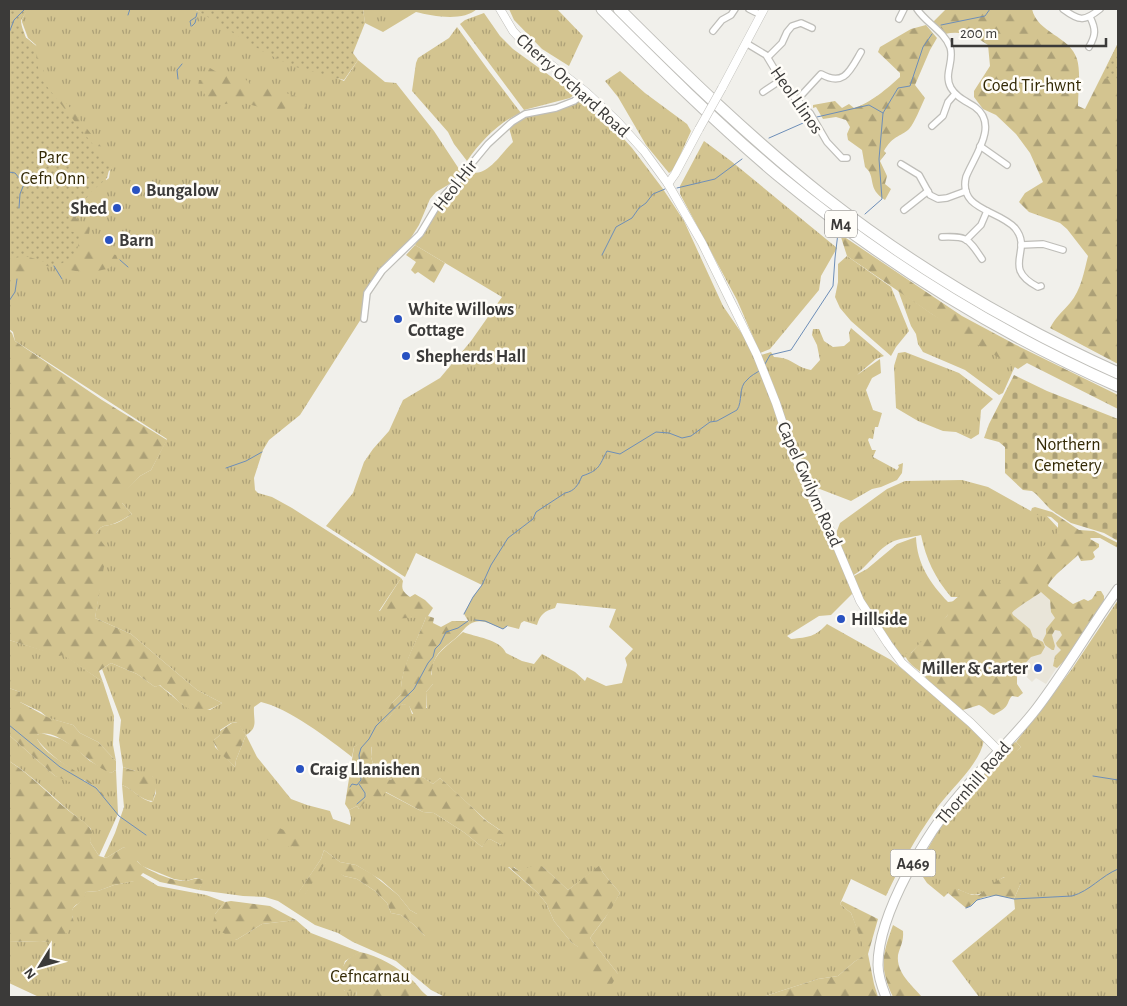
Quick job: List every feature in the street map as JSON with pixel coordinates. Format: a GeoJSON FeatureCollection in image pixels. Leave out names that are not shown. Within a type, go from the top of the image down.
{"type":"FeatureCollection","features":[{"type":"Feature","properties":{"kind":"highway","name":"M4"},"geometry":{"type":"LineString","coordinates":[[602,9],[702,107],[745,146],[855,235],[935,290],[1051,355],[1118,386]]}},
{"type":"Feature","properties":{"kind":"highway","name":"M4"},"geometry":{"type":"LineString","coordinates":[[619,9],[757,140],[854,220],[986,306],[1048,340],[1118,373]]}},
{"type":"Feature","properties":{"kind":"main road","name":"Thornhill Road"},"geometry":{"type":"LineString","coordinates":[[886,997],[878,974],[878,957],[884,931],[897,897],[918,854],[960,793],[1037,708],[1118,590]]}},
{"type":"Feature","properties":{"kind":"street","name":"Cherry Orchard Road"},"geometry":{"type":"LineString","coordinates":[[500,9],[513,31],[527,46],[586,92],[626,131],[668,184]]}},
{"type":"Feature","properties":{"kind":"street"},"geometry":{"type":"LineString","coordinates":[[713,31],[722,20],[731,16],[735,9]]}},
{"type":"Feature","properties":{"kind":"street"},"geometry":{"type":"LineString","coordinates":[[668,184],[762,12],[749,9]]}},
{"type":"Feature","properties":{"kind":"street"},"geometry":{"type":"LineString","coordinates":[[899,19],[904,9]]}},
{"type":"Feature","properties":{"kind":"street"},"geometry":{"type":"LineString","coordinates":[[917,9],[944,37],[949,45],[951,56],[948,78],[950,86],[955,94],[979,111],[984,118],[986,132],[966,177],[964,184],[966,190],[974,203],[1011,224],[1018,233],[1022,245],[1018,262],[1021,274],[1034,285],[1041,286]]}},
{"type":"Feature","properties":{"kind":"street"},"geometry":{"type":"LineString","coordinates":[[1063,9],[1078,18],[1090,17],[1100,9]]}},
{"type":"Feature","properties":{"kind":"street"},"geometry":{"type":"LineString","coordinates":[[1089,47],[1094,40],[1095,32],[1090,17]]}},
{"type":"Feature","properties":{"kind":"street"},"geometry":{"type":"LineString","coordinates":[[768,57],[782,43],[792,26],[801,23],[812,28]]}},
{"type":"Feature","properties":{"kind":"street","name":"Heol Llinos"},"geometry":{"type":"LineString","coordinates":[[746,43],[768,57],[787,90],[810,113],[832,149],[842,158],[847,158]]}},
{"type":"Feature","properties":{"kind":"street"},"geometry":{"type":"LineString","coordinates":[[797,100],[820,74],[832,79],[839,79],[845,75],[861,52]]}},
{"type":"Feature","properties":{"kind":"street"},"geometry":{"type":"LineString","coordinates":[[763,92],[781,80]]}},
{"type":"Feature","properties":{"kind":"street","name":"Heol Hir"},"geometry":{"type":"LineString","coordinates":[[364,319],[367,293],[382,271],[420,234],[441,199],[488,144],[512,122],[525,114],[556,108],[574,101],[586,92]]}},
{"type":"Feature","properties":{"kind":"street"},"geometry":{"type":"LineString","coordinates":[[932,126],[943,116],[948,102],[955,94]]}},
{"type":"Feature","properties":{"kind":"street"},"geometry":{"type":"LineString","coordinates":[[980,146],[1007,165]]}},
{"type":"Feature","properties":{"kind":"street"},"geometry":{"type":"LineString","coordinates":[[901,164],[919,175],[934,197],[943,199],[966,190]]}},
{"type":"Feature","properties":{"kind":"street","name":"Capel Gwilym Road"},"geometry":{"type":"LineString","coordinates":[[668,184],[702,243],[756,355],[776,403],[792,451],[828,525],[860,601],[902,663],[999,751]]}},
{"type":"Feature","properties":{"kind":"street"},"geometry":{"type":"LineString","coordinates":[[904,210],[928,190]]}},
{"type":"Feature","properties":{"kind":"street"},"geometry":{"type":"LineString","coordinates":[[966,240],[981,225],[987,211]]}},
{"type":"Feature","properties":{"kind":"street"},"geometry":{"type":"LineString","coordinates":[[942,237],[959,237],[966,240],[971,243],[982,259]]}},
{"type":"Feature","properties":{"kind":"street"},"geometry":{"type":"LineString","coordinates":[[1022,245],[1043,244],[1062,250]]}},
{"type":"Feature","properties":{"kind":"shaded area"},"geometry":{"type":"Polygon","coordinates":[[[1043,589],[1085,625],[1046,684],[1036,678],[1032,682],[1018,669],[1007,617],[1013,609],[1043,589]]]}},
{"type":"Feature","properties":{"kind":"green space","name":"Parc Cefn Onn"},"geometry":{"type":"Polygon","coordinates":[[[9,9],[29,9],[18,24],[26,38],[47,54],[47,58],[42,66],[47,79],[116,166],[106,173],[100,181],[106,179],[106,181],[76,218],[90,227],[91,248],[116,255],[118,260],[107,269],[87,273],[41,265],[24,274],[9,273],[9,9]]]}},
{"type":"Feature","properties":{"kind":"green space","name":"Parc Cefn Onn"},"geometry":{"type":"Polygon","coordinates":[[[9,9],[27,9],[21,23],[26,38],[35,50],[41,79],[110,166],[107,178],[91,192],[78,210],[70,217],[69,231],[79,233],[77,250],[72,257],[57,266],[29,257],[9,259],[9,9]]]}},
{"type":"Feature","properties":{"kind":"green space"},"geometry":{"type":"Polygon","coordinates":[[[28,9],[194,9],[344,81],[358,60],[385,82],[396,83],[434,131],[461,172],[453,182],[436,192],[430,199],[419,225],[409,241],[386,262],[365,293],[361,319],[300,415],[269,440],[263,450],[254,478],[255,490],[258,493],[272,497],[292,508],[401,578],[379,611],[426,617],[406,664],[401,684],[401,694],[392,703],[385,722],[398,706],[403,704],[409,705],[412,714],[427,708],[426,692],[433,684],[432,666],[435,659],[444,648],[463,632],[487,639],[503,648],[506,653],[522,661],[534,664],[542,654],[575,672],[585,681],[587,677],[606,686],[622,683],[627,665],[625,658],[633,649],[609,627],[616,609],[557,603],[555,608],[543,614],[537,625],[524,621],[519,629],[507,626],[503,629],[482,621],[470,624],[464,614],[482,585],[416,553],[405,577],[326,526],[353,493],[364,462],[389,431],[403,400],[440,378],[471,341],[502,297],[415,245],[444,200],[469,171],[475,173],[482,172],[493,164],[513,142],[509,128],[525,116],[552,111],[584,100],[615,129],[663,189],[684,221],[723,306],[749,344],[805,481],[854,592],[831,615],[819,616],[787,636],[791,639],[811,636],[819,632],[827,624],[891,660],[948,706],[984,740],[970,768],[920,832],[886,896],[851,879],[840,904],[851,913],[867,954],[838,976],[818,979],[762,997],[445,997],[431,990],[396,961],[353,942],[338,933],[315,925],[278,901],[265,897],[199,890],[203,880],[196,878],[186,881],[174,879],[142,866],[124,847],[106,858],[104,857],[124,807],[122,785],[151,802],[156,793],[153,777],[123,767],[119,740],[121,720],[102,669],[111,663],[137,674],[155,687],[159,685],[183,705],[210,710],[222,703],[197,690],[131,634],[95,618],[100,585],[96,534],[101,527],[118,522],[132,514],[122,503],[122,493],[140,476],[151,470],[167,439],[15,341],[13,332],[9,329],[9,259],[70,217],[96,188],[109,178],[111,165],[41,73],[36,45],[28,38],[22,19],[28,9]],[[261,702],[254,707],[254,726],[246,735],[257,757],[291,799],[330,811],[333,819],[350,825],[349,810],[357,806],[359,809],[367,793],[385,792],[423,812],[434,813],[465,833],[482,847],[486,840],[490,839],[501,845],[500,830],[487,821],[440,778],[433,784],[400,768],[391,780],[376,773],[371,757],[372,747],[361,743],[354,747],[352,757],[296,717],[272,705],[261,702]],[[237,722],[231,723],[220,730],[220,735],[214,740],[215,747],[235,767],[246,735],[237,722]],[[324,850],[321,859],[299,892],[305,894],[324,862],[344,876],[357,879],[375,891],[387,903],[391,913],[401,915],[425,936],[417,914],[410,910],[398,895],[381,880],[356,865],[340,862],[324,850]],[[600,866],[568,890],[543,867],[519,871],[514,867],[508,867],[538,893],[546,903],[554,921],[571,942],[618,974],[590,938],[620,893],[603,873],[600,866]]]}},
{"type":"Feature","properties":{"kind":"green space"},"geometry":{"type":"Polygon","coordinates":[[[195,9],[363,9],[365,23],[353,53],[358,60],[344,80],[292,66],[262,51],[195,9]]]}},
{"type":"Feature","properties":{"kind":"green space"},"geometry":{"type":"Polygon","coordinates":[[[363,9],[477,9],[464,16],[456,17],[416,12],[383,32],[365,23],[363,9]]]}},
{"type":"Feature","properties":{"kind":"green space"},"geometry":{"type":"Polygon","coordinates":[[[509,9],[557,9],[583,36],[569,66],[542,49],[514,20],[509,9]]]}},
{"type":"Feature","properties":{"kind":"green space","name":"Coed Tir-hwnt"},"geometry":{"type":"Polygon","coordinates":[[[946,9],[1032,9],[1040,24],[1061,39],[1073,51],[1079,70],[1078,106],[1085,109],[1118,43],[1118,364],[1050,328],[1074,298],[1082,281],[1088,256],[1060,223],[1029,212],[1019,202],[1025,193],[1043,182],[1030,153],[1016,134],[996,115],[983,109],[974,97],[974,91],[990,66],[988,45],[968,35],[957,33],[945,34],[932,23],[946,9]]]}},
{"type":"Feature","properties":{"kind":"green space"},"geometry":{"type":"Polygon","coordinates":[[[484,13],[500,36],[513,49],[575,94],[570,98],[524,110],[460,24],[465,20],[484,13]]]}},
{"type":"Feature","properties":{"kind":"green space"},"geometry":{"type":"Polygon","coordinates":[[[926,25],[937,38],[915,85],[925,98],[910,128],[890,143],[880,161],[887,176],[885,184],[891,189],[885,200],[879,196],[873,187],[871,175],[865,167],[862,150],[848,140],[847,134],[850,127],[846,120],[836,117],[823,119],[816,107],[813,108],[813,105],[835,101],[842,108],[849,104],[854,108],[878,95],[900,77],[900,73],[878,52],[880,47],[911,29],[926,25]]]}},
{"type":"Feature","properties":{"kind":"green space"},"geometry":{"type":"Polygon","coordinates":[[[457,27],[521,113],[506,121],[491,133],[467,161],[454,144],[448,132],[412,91],[418,58],[449,38],[457,27]]]}},
{"type":"Feature","properties":{"kind":"green space"},"geometry":{"type":"Polygon","coordinates":[[[1118,43],[1118,82],[1109,78],[1101,79],[1118,43]]]}},
{"type":"Feature","properties":{"kind":"green space"},"geometry":{"type":"Polygon","coordinates":[[[208,68],[220,74],[244,78],[257,90],[270,87],[297,97],[306,106],[306,110],[295,114],[290,108],[280,112],[241,102],[225,104],[207,99],[198,87],[199,80],[208,78],[208,68]]]}},
{"type":"Feature","properties":{"kind":"green space"},"geometry":{"type":"Polygon","coordinates":[[[620,71],[645,93],[687,124],[691,131],[674,169],[669,173],[646,145],[618,97],[605,81],[620,71]]]}},
{"type":"Feature","properties":{"kind":"green space"},"geometry":{"type":"Polygon","coordinates":[[[704,141],[837,248],[821,276],[819,290],[770,349],[760,353],[737,300],[680,194],[680,186],[704,141]]]}},
{"type":"Feature","properties":{"kind":"green space"},"geometry":{"type":"Polygon","coordinates":[[[840,234],[962,316],[1118,395],[1118,409],[1027,363],[1018,369],[971,341],[847,256],[840,234]]]}},
{"type":"Feature","properties":{"kind":"green space"},"geometry":{"type":"Polygon","coordinates":[[[415,245],[445,263],[434,283],[418,272],[415,274],[411,270],[416,262],[406,255],[415,245]]]}},
{"type":"Feature","properties":{"kind":"green space"},"geometry":{"type":"Polygon","coordinates":[[[847,256],[891,287],[909,331],[891,356],[851,321],[840,308],[835,297],[838,282],[838,264],[847,256]]]}},
{"type":"Feature","properties":{"kind":"green space"},"geometry":{"type":"Polygon","coordinates":[[[898,290],[932,314],[1016,364],[1003,393],[999,395],[965,370],[923,352],[918,344],[916,334],[911,326],[898,290]]]}},
{"type":"Feature","properties":{"kind":"green space"},"geometry":{"type":"Polygon","coordinates":[[[851,328],[884,356],[876,359],[857,375],[880,359],[881,373],[872,378],[866,390],[873,410],[882,413],[878,427],[875,427],[873,439],[869,438],[868,440],[872,450],[876,450],[873,457],[897,470],[898,465],[903,463],[902,473],[897,480],[872,489],[851,501],[812,486],[792,445],[775,389],[761,355],[771,352],[774,357],[786,359],[811,370],[820,360],[817,345],[812,335],[813,329],[819,329],[824,341],[833,347],[844,346],[850,341],[849,333],[851,328]]]}},
{"type":"Feature","properties":{"kind":"green space"},"geometry":{"type":"Polygon","coordinates":[[[9,330],[15,341],[102,400],[167,440],[151,470],[140,476],[122,494],[122,503],[132,514],[115,523],[101,527],[96,534],[107,549],[95,618],[131,634],[197,690],[222,703],[207,710],[195,711],[184,706],[160,685],[155,687],[137,674],[111,663],[99,671],[103,682],[63,655],[59,656],[9,640],[9,330]]]}},
{"type":"Feature","properties":{"kind":"green space"},"geometry":{"type":"Polygon","coordinates":[[[905,352],[959,373],[993,399],[981,410],[979,434],[971,439],[956,432],[943,431],[918,421],[896,408],[894,366],[898,353],[905,352]]]}},
{"type":"Feature","properties":{"kind":"green space","name":"Northern Cemetery"},"geometry":{"type":"Polygon","coordinates":[[[1014,375],[1047,391],[1118,419],[1118,541],[1104,533],[1071,523],[1050,509],[1032,491],[1023,490],[1005,473],[1005,447],[999,442],[984,438],[989,424],[1014,375]]]}},
{"type":"Feature","properties":{"kind":"green space"},"geometry":{"type":"Polygon","coordinates":[[[962,480],[988,487],[1031,511],[1046,515],[1060,530],[1049,552],[1026,580],[966,597],[951,597],[940,583],[932,568],[921,535],[888,544],[852,576],[835,536],[840,523],[887,489],[905,481],[962,480]]]}},
{"type":"Feature","properties":{"kind":"green space"},"geometry":{"type":"Polygon","coordinates":[[[1035,507],[1052,512],[1079,530],[1094,531],[1118,543],[1118,548],[1100,538],[1091,538],[1099,544],[1099,547],[1093,552],[1095,557],[1092,560],[1081,561],[1078,555],[1057,574],[1048,586],[1073,604],[1084,599],[1088,601],[1092,599],[1097,591],[1101,591],[1104,601],[1066,659],[1057,668],[1053,666],[1055,656],[1061,650],[1056,643],[1062,635],[1060,631],[1055,630],[1052,635],[1055,646],[1054,650],[1045,645],[1043,640],[1046,629],[1055,618],[1051,612],[1050,600],[1041,592],[1017,609],[1012,613],[1013,615],[1030,629],[1033,637],[1043,642],[1045,647],[1041,654],[1031,657],[1020,669],[1017,684],[1023,693],[1018,697],[1012,696],[1006,707],[994,715],[979,705],[960,711],[909,662],[905,654],[911,653],[936,625],[947,616],[952,602],[960,595],[995,586],[1016,574],[1018,569],[1023,567],[1031,571],[1037,562],[1043,546],[1050,543],[1055,537],[1058,527],[1058,523],[1051,517],[1033,514],[1031,511],[1035,507]]]}},
{"type":"Feature","properties":{"kind":"green space"},"geometry":{"type":"Polygon","coordinates":[[[916,537],[919,556],[930,580],[948,602],[956,601],[947,616],[907,657],[902,658],[863,600],[852,577],[867,569],[897,544],[916,537]]]}},
{"type":"Feature","properties":{"kind":"green space"},"geometry":{"type":"Polygon","coordinates":[[[401,578],[403,581],[402,588],[406,594],[410,597],[415,594],[433,608],[428,616],[434,618],[433,623],[441,627],[452,621],[468,621],[470,624],[437,655],[431,674],[434,679],[433,684],[426,692],[425,712],[415,717],[409,706],[403,704],[385,722],[381,721],[392,703],[401,694],[401,684],[406,664],[426,617],[391,619],[378,614],[401,578]]]}},
{"type":"Feature","properties":{"kind":"green space"},"geometry":{"type":"Polygon","coordinates":[[[1118,600],[1118,997],[979,997],[952,961],[1015,909],[1014,899],[1021,883],[1004,877],[978,894],[973,895],[958,889],[944,897],[927,883],[917,868],[939,829],[979,777],[983,778],[1010,758],[1021,747],[1016,742],[1072,669],[1118,600]]]}},
{"type":"Feature","properties":{"kind":"green space"},"geometry":{"type":"Polygon","coordinates":[[[9,640],[59,655],[63,654],[103,682],[114,716],[113,745],[116,761],[98,742],[80,733],[73,725],[48,718],[41,712],[20,702],[20,692],[9,688],[9,640]]]}},
{"type":"Feature","properties":{"kind":"green space"},"geometry":{"type":"Polygon","coordinates":[[[9,688],[20,692],[20,702],[49,718],[73,725],[80,733],[98,742],[116,761],[116,770],[111,773],[65,741],[46,734],[37,735],[40,744],[46,750],[92,783],[104,795],[106,801],[96,788],[84,780],[75,784],[55,776],[9,735],[9,688]]]}},
{"type":"Feature","properties":{"kind":"green space"},"geometry":{"type":"Polygon","coordinates":[[[238,722],[246,735],[235,767],[219,752],[213,741],[220,735],[220,731],[232,723],[238,722]]]}},
{"type":"Feature","properties":{"kind":"green space"},"geometry":{"type":"Polygon","coordinates":[[[41,733],[61,739],[73,746],[90,761],[111,773],[116,770],[118,814],[99,856],[90,842],[91,829],[32,777],[9,761],[9,735],[55,776],[83,780],[103,795],[95,786],[62,763],[46,749],[37,739],[37,735],[41,733]]]}},
{"type":"Feature","properties":{"kind":"green space"},"geometry":{"type":"Polygon","coordinates":[[[367,738],[372,742],[371,757],[376,773],[391,780],[400,768],[433,784],[440,778],[484,819],[501,831],[507,840],[501,845],[490,839],[482,847],[465,833],[434,813],[423,812],[386,792],[379,799],[367,793],[365,802],[359,809],[357,806],[349,810],[345,804],[354,747],[367,738]]]}},
{"type":"Feature","properties":{"kind":"green space"},"geometry":{"type":"Polygon","coordinates":[[[1016,742],[1021,747],[994,778],[979,777],[1010,744],[1016,742]]]}},
{"type":"Feature","properties":{"kind":"green space"},"geometry":{"type":"Polygon","coordinates":[[[9,761],[25,772],[72,814],[88,825],[92,832],[90,842],[99,856],[106,858],[124,847],[137,855],[137,861],[146,868],[159,874],[179,881],[204,880],[199,890],[160,882],[143,873],[135,881],[114,885],[98,891],[86,892],[82,901],[72,910],[74,923],[59,944],[41,941],[9,942],[9,761]]]}},
{"type":"Feature","properties":{"kind":"green space"},"geometry":{"type":"Polygon","coordinates":[[[123,767],[146,773],[154,778],[156,790],[153,801],[141,797],[122,785],[123,767]]]}},
{"type":"Feature","properties":{"kind":"green space"},"geometry":{"type":"Polygon","coordinates":[[[265,822],[291,833],[303,844],[306,850],[303,851],[292,846],[284,847],[280,843],[261,836],[258,832],[260,826],[265,822]]]}},
{"type":"Feature","properties":{"kind":"green space"},"geometry":{"type":"Polygon","coordinates":[[[324,850],[340,862],[356,865],[372,874],[398,895],[410,910],[423,915],[434,930],[429,937],[426,937],[401,915],[391,913],[387,903],[375,891],[357,879],[344,876],[332,870],[325,863],[305,895],[298,893],[321,859],[324,850]]]}},
{"type":"Feature","properties":{"kind":"green space"},"geometry":{"type":"Polygon","coordinates":[[[537,864],[543,867],[568,890],[600,865],[603,873],[620,893],[610,911],[590,938],[618,974],[608,991],[571,959],[568,953],[578,947],[571,942],[554,921],[546,903],[538,893],[508,866],[510,865],[519,871],[537,864]]]}},
{"type":"Feature","properties":{"kind":"green space"},"geometry":{"type":"Polygon","coordinates":[[[140,875],[158,886],[206,895],[225,902],[215,914],[236,940],[262,924],[296,920],[311,933],[360,952],[345,961],[341,976],[345,991],[357,991],[356,996],[358,997],[39,997],[9,983],[9,942],[41,941],[59,943],[73,918],[71,913],[73,908],[80,902],[86,892],[98,891],[134,881],[140,875]]]}},
{"type":"Feature","properties":{"kind":"green space"},"geometry":{"type":"Polygon","coordinates":[[[1010,876],[1021,883],[1014,899],[990,896],[981,898],[966,908],[948,893],[955,888],[972,895],[979,895],[997,881],[1010,876]]]}},
{"type":"Feature","properties":{"kind":"green space"},"geometry":{"type":"Polygon","coordinates":[[[231,901],[270,906],[296,920],[262,924],[236,940],[218,930],[213,923],[215,914],[225,902],[231,901]]]}},
{"type":"Feature","properties":{"kind":"green space"},"geometry":{"type":"Polygon","coordinates":[[[842,901],[878,919],[868,954],[878,997],[762,997],[818,979],[838,976],[866,954],[851,913],[840,904],[842,901]]]}},
{"type":"Feature","properties":{"kind":"green space"},"geometry":{"type":"Polygon","coordinates":[[[893,925],[903,931],[898,955],[899,967],[922,997],[893,997],[884,969],[884,953],[893,925]]]}},
{"type":"Feature","properties":{"kind":"green space","name":"Cefncarnau"},"geometry":{"type":"Polygon","coordinates":[[[360,952],[374,956],[394,966],[429,997],[358,997],[356,996],[357,991],[345,991],[337,983],[344,964],[360,952]]]}},
{"type":"Feature","properties":{"kind":"waterway"},"geometry":{"type":"LineString","coordinates":[[9,33],[14,20],[25,9]]}},
{"type":"Feature","properties":{"kind":"waterway"},"geometry":{"type":"LineString","coordinates":[[128,15],[130,9]]}},
{"type":"Feature","properties":{"kind":"waterway"},"geometry":{"type":"LineString","coordinates":[[941,25],[985,16],[990,9]]}},
{"type":"Feature","properties":{"kind":"waterway"},"geometry":{"type":"LineString","coordinates":[[191,26],[190,21],[196,17],[197,13]]}},
{"type":"Feature","properties":{"kind":"waterway"},"geometry":{"type":"LineString","coordinates":[[192,26],[196,19]]}},
{"type":"Feature","properties":{"kind":"waterway"},"geometry":{"type":"LineString","coordinates":[[865,214],[882,199],[879,159],[883,113],[898,88],[910,86],[923,47],[932,34]]}},
{"type":"Feature","properties":{"kind":"waterway"},"geometry":{"type":"LineString","coordinates":[[178,79],[177,70],[182,64]]}},
{"type":"Feature","properties":{"kind":"waterway"},"geometry":{"type":"LineString","coordinates":[[817,117],[869,105],[883,113]]}},
{"type":"Feature","properties":{"kind":"waterway"},"geometry":{"type":"LineString","coordinates":[[769,138],[810,120]]}},
{"type":"Feature","properties":{"kind":"waterway"},"geometry":{"type":"LineString","coordinates":[[677,188],[715,179],[742,159]]}},
{"type":"Feature","properties":{"kind":"waterway"},"geometry":{"type":"LineString","coordinates":[[9,172],[15,173],[24,184],[20,194],[19,208]]}},
{"type":"Feature","properties":{"kind":"waterway"},"geometry":{"type":"LineString","coordinates":[[602,255],[616,227],[632,218],[653,194],[665,189]]}},
{"type":"Feature","properties":{"kind":"waterway"},"geometry":{"type":"LineString","coordinates":[[765,364],[770,355],[791,350],[833,286],[838,233]]}},
{"type":"Feature","properties":{"kind":"waterway"},"geometry":{"type":"LineString","coordinates":[[120,260],[128,267]]}},
{"type":"Feature","properties":{"kind":"waterway"},"geometry":{"type":"LineString","coordinates":[[54,266],[62,279]]}},
{"type":"Feature","properties":{"kind":"waterway"},"geometry":{"type":"LineString","coordinates":[[9,301],[15,292],[17,279]]}},
{"type":"Feature","properties":{"kind":"waterway"},"geometry":{"type":"LineString","coordinates":[[464,614],[508,538],[533,519],[536,512],[574,489],[582,476],[598,467],[607,451],[620,454],[656,432],[669,433],[682,438],[691,436],[710,422],[717,421],[737,410],[742,386],[751,376],[761,370]]}},
{"type":"Feature","properties":{"kind":"waterway"},"geometry":{"type":"LineString","coordinates":[[226,468],[246,461],[262,452]]}},
{"type":"Feature","properties":{"kind":"waterway"},"geometry":{"type":"LineString","coordinates":[[475,620],[485,621],[503,629],[507,626]]}},
{"type":"Feature","properties":{"kind":"waterway"},"geometry":{"type":"LineString","coordinates":[[350,787],[352,784],[357,785],[361,780],[359,755],[361,748],[369,739],[376,726],[414,689],[446,632],[458,628],[468,621]]}},
{"type":"Feature","properties":{"kind":"waterway"},"geometry":{"type":"LineString","coordinates":[[9,725],[60,767],[96,788],[119,816],[146,835]]}},
{"type":"Feature","properties":{"kind":"waterway"},"geometry":{"type":"LineString","coordinates":[[1093,776],[1118,780]]}},
{"type":"Feature","properties":{"kind":"waterway"},"geometry":{"type":"LineString","coordinates":[[357,804],[365,797],[365,793],[359,784]]}},
{"type":"Feature","properties":{"kind":"waterway"},"geometry":{"type":"LineString","coordinates":[[966,908],[977,900],[996,895],[1014,899],[1072,896],[1084,891],[1118,869]]}},
{"type":"Feature","properties":{"kind":"place","name":"Bungalow"},"geometry":{"type":"Point","coordinates":[136,190]}},
{"type":"Feature","properties":{"kind":"place","name":"Shed"},"geometry":{"type":"Point","coordinates":[117,208]}},
{"type":"Feature","properties":{"kind":"place","name":"Barn"},"geometry":{"type":"Point","coordinates":[109,240]}},
{"type":"Feature","properties":{"kind":"place","name":"White Willows Cottage"},"geometry":{"type":"Point","coordinates":[398,319]}},
{"type":"Feature","properties":{"kind":"place","name":"Shepherds Hall"},"geometry":{"type":"Point","coordinates":[406,356]}},
{"type":"Feature","properties":{"kind":"place","name":"Hillside"},"geometry":{"type":"Point","coordinates":[841,619]}},
{"type":"Feature","properties":{"kind":"place","name":"Miller & Carter"},"geometry":{"type":"Point","coordinates":[1038,668]}},
{"type":"Feature","properties":{"kind":"place","name":"Craig Llanishen"},"geometry":{"type":"Point","coordinates":[300,769]}}]}
